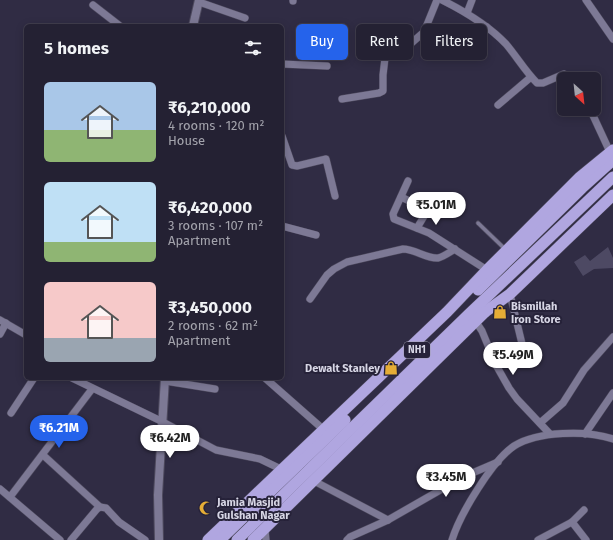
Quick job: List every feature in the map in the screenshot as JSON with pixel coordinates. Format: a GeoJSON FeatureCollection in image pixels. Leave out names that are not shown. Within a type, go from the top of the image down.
{"type":"FeatureCollection","features":[{"type":"Feature","properties":{"kind":"highway"},"geometry":{"type":"LineString","coordinates":[[208,540],[286,472],[324,430],[447,312],[487,270],[510,253],[580,177],[612,154]]}},
{"type":"Feature","properties":{"kind":"highway","name":"NH1"},"geometry":{"type":"LineString","coordinates":[[237,540],[472,318],[613,177]]}},
{"type":"Feature","properties":{"kind":"highway"},"geometry":{"type":"LineString","coordinates":[[253,540],[265,534],[314,480],[472,318],[485,312],[510,294],[613,195]]}},
{"type":"Feature","properties":{"kind":"highway","name":"NH1"},"geometry":{"type":"LineString","coordinates":[[220,540],[286,472],[510,253]]}},
{"type":"Feature","properties":{"kind":"street"},"geometry":{"type":"LineString","coordinates":[[413,42],[424,32],[438,0]]}},
{"type":"Feature","properties":{"kind":"street"},"geometry":{"type":"LineString","coordinates":[[442,0],[467,12],[483,24]]}},
{"type":"Feature","properties":{"kind":"street"},"geometry":{"type":"LineString","coordinates":[[467,12],[472,0]]}},
{"type":"Feature","properties":{"kind":"street"},"geometry":{"type":"LineString","coordinates":[[586,0],[613,39]]}},
{"type":"Feature","properties":{"kind":"street"},"geometry":{"type":"LineString","coordinates":[[193,24],[199,1],[245,18]]}},
{"type":"Feature","properties":{"kind":"street"},"geometry":{"type":"LineString","coordinates":[[93,5],[117,24]]}},
{"type":"Feature","properties":{"kind":"street"},"geometry":{"type":"LineString","coordinates":[[487,27],[507,45],[537,83],[557,76]]}},
{"type":"Feature","properties":{"kind":"street"},"geometry":{"type":"LineString","coordinates":[[342,99],[383,91],[385,60]]}},
{"type":"Feature","properties":{"kind":"street"},"geometry":{"type":"LineString","coordinates":[[284,64],[327,66]]}},
{"type":"Feature","properties":{"kind":"street"},"geometry":{"type":"LineString","coordinates":[[498,105],[531,77]]}},
{"type":"Feature","properties":{"kind":"street"},"geometry":{"type":"LineString","coordinates":[[593,116],[612,154]]}},
{"type":"Feature","properties":{"kind":"street"},"geometry":{"type":"LineString","coordinates":[[284,142],[292,165],[297,166],[326,159],[335,196]]}},
{"type":"Feature","properties":{"kind":"street"},"geometry":{"type":"LineString","coordinates":[[408,181],[393,214],[394,220],[429,233],[487,270]]}},
{"type":"Feature","properties":{"kind":"street"},"geometry":{"type":"LineString","coordinates":[[401,196],[426,209],[426,213],[417,228]]}},
{"type":"Feature","properties":{"kind":"street"},"geometry":{"type":"LineString","coordinates":[[284,227],[316,235]]}},
{"type":"Feature","properties":{"kind":"street"},"geometry":{"type":"LineString","coordinates":[[310,299],[330,272],[347,262],[404,249],[438,258],[454,249]]}},
{"type":"Feature","properties":{"kind":"street"},"geometry":{"type":"LineString","coordinates":[[510,294],[524,352]]}},
{"type":"Feature","properties":{"kind":"street"},"geometry":{"type":"LineString","coordinates":[[472,318],[482,331],[496,365],[509,388],[517,399],[550,434]]}},
{"type":"Feature","properties":{"kind":"street"},"geometry":{"type":"LineString","coordinates":[[0,334],[3,321],[24,334]]}},
{"type":"Feature","properties":{"kind":"street"},"geometry":{"type":"LineString","coordinates":[[540,422],[563,403],[584,370],[613,337]]}},
{"type":"Feature","properties":{"kind":"street"},"geometry":{"type":"LineString","coordinates":[[11,413],[33,380]]}},
{"type":"Feature","properties":{"kind":"street"},"geometry":{"type":"LineString","coordinates":[[76,380],[163,422],[216,450],[260,458],[286,472]]}},
{"type":"Feature","properties":{"kind":"street"},"geometry":{"type":"LineString","coordinates":[[160,540],[158,495],[165,380],[215,389]]}},
{"type":"Feature","properties":{"kind":"street"},"geometry":{"type":"LineString","coordinates":[[267,380],[324,430]]}},
{"type":"Feature","properties":{"kind":"street"},"geometry":{"type":"LineString","coordinates":[[10,497],[92,389]]}},
{"type":"Feature","properties":{"kind":"street"},"geometry":{"type":"LineString","coordinates":[[585,434],[613,393]]}},
{"type":"Feature","properties":{"kind":"street"},"geometry":{"type":"LineString","coordinates":[[453,539],[470,502],[478,489],[498,462],[514,447],[537,437],[550,434],[600,435],[613,439]]}},
{"type":"Feature","properties":{"kind":"street"},"geometry":{"type":"LineString","coordinates":[[43,455],[100,507],[106,508],[119,522],[145,540]]}},
{"type":"Feature","properties":{"kind":"street"},"geometry":{"type":"LineString","coordinates":[[347,540],[350,537],[388,520],[463,477],[498,462]]}},
{"type":"Feature","properties":{"kind":"street"},"geometry":{"type":"LineString","coordinates":[[314,480],[388,520]]}},
{"type":"Feature","properties":{"kind":"street"},"geometry":{"type":"LineString","coordinates":[[0,489],[60,540]]}},
{"type":"Feature","properties":{"kind":"street"},"geometry":{"type":"LineString","coordinates":[[71,540],[100,507]]}},
{"type":"Feature","properties":{"kind":"street"},"geometry":{"type":"LineString","coordinates":[[538,540],[572,522],[584,510]]}},
{"type":"Feature","properties":{"kind":"street"},"geometry":{"type":"LineString","coordinates":[[572,522],[586,540]]}},
{"type":"Feature","properties":{"kind":"lane"},"geometry":{"type":"LineString","coordinates":[[478,223],[510,253]]}},
{"type":"Feature","properties":{"kind":"building"},"geometry":{"type":"Polygon","coordinates":[[[608,247],[613,258],[613,268],[594,269],[583,276],[574,262],[585,255],[590,261],[608,247]]]}},
{"type":"Feature","properties":{"kind":"place","name":"Bismillah Iron Store"},"geometry":{"type":"Point","coordinates":[500,312]}},
{"type":"Feature","properties":{"kind":"place","name":"Dewalt Stanley"},"geometry":{"type":"Point","coordinates":[391,368]}},
{"type":"Feature","properties":{"kind":"place","name":"Jamia Masjid Gulshan Nagar"},"geometry":{"type":"Point","coordinates":[206,508]}}]}
